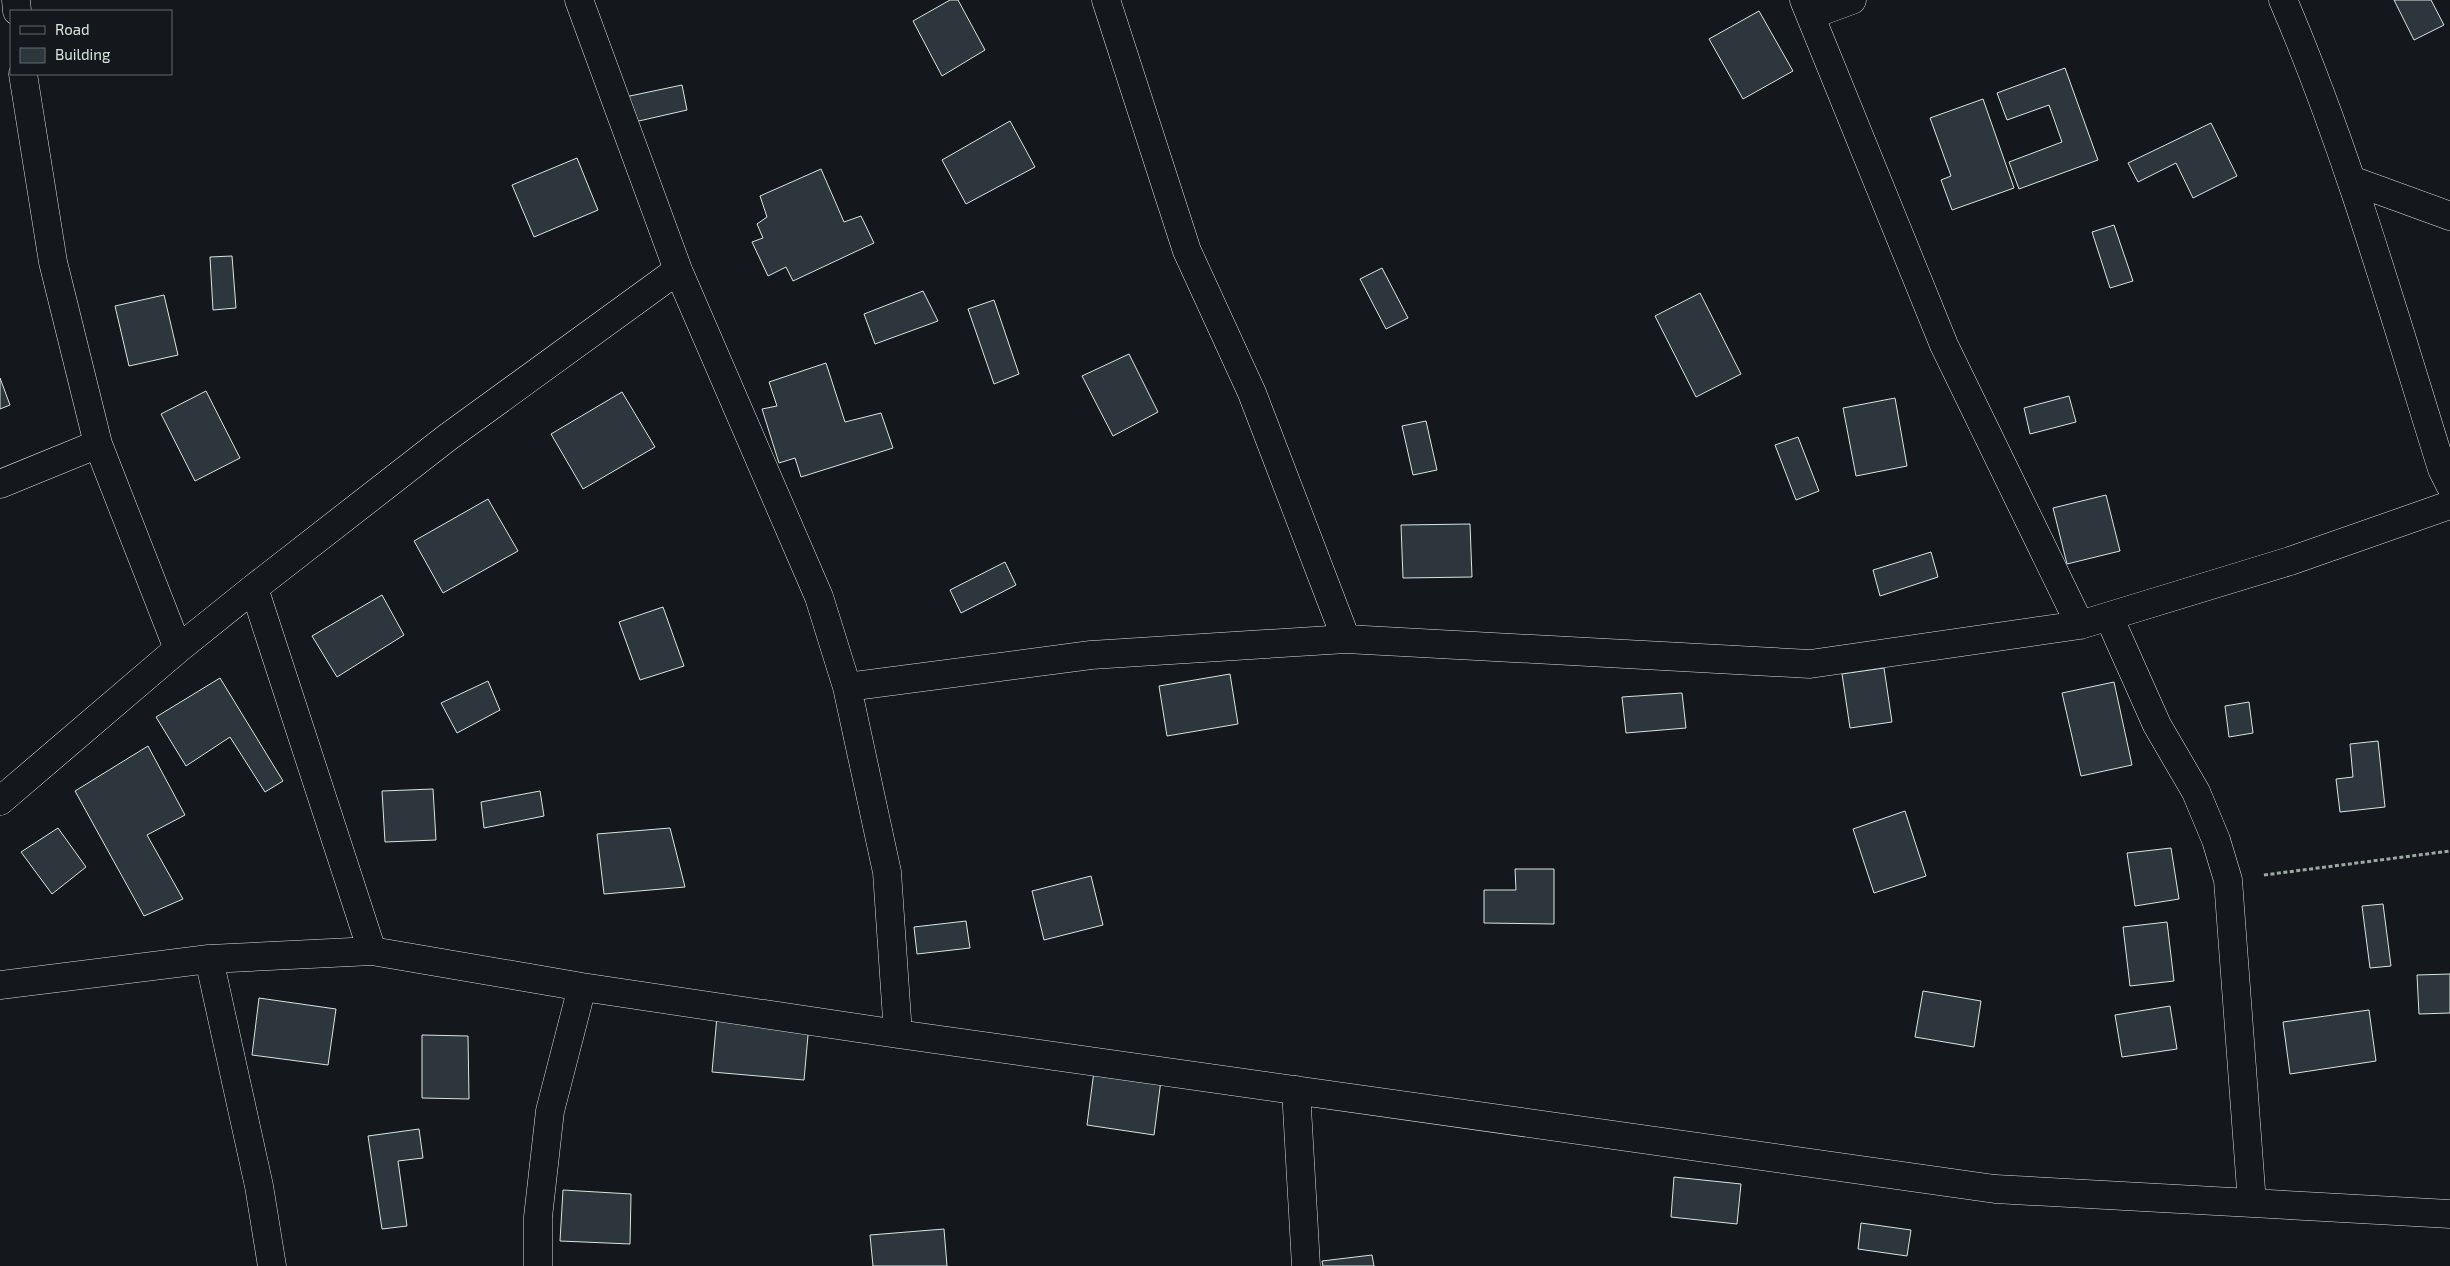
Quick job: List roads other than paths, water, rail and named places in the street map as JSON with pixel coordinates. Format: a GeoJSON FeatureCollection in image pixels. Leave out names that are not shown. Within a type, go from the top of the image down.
{"type":"FeatureCollection","features":[{"type":"Feature","properties":{"kind":"street"},"geometry":{"type":"LineString","coordinates":[[579,0],[678,270],[812,580],[847,687],[888,872],[898,1034]]}},
{"type":"Feature","properties":{"kind":"street"},"geometry":{"type":"LineString","coordinates":[[1106,0],[1188,251],[1252,393],[1346,639]]}},
{"type":"Feature","properties":{"kind":"street"},"geometry":{"type":"LineString","coordinates":[[1852,0],[1808,7],[1944,345],[2080,625]]}},
{"type":"Feature","properties":{"kind":"street"},"geometry":{"type":"LineString","coordinates":[[2283,0],[2300,39],[2352,180],[2442,469],[2450,486]]}},
{"type":"Feature","properties":{"kind":"street"},"geometry":{"type":"LineString","coordinates":[[23,75],[53,262],[98,444],[178,649]]}},
{"type":"Feature","properties":{"kind":"street"},"geometry":{"type":"LineString","coordinates":[[2352,180],[2450,216]]}},
{"type":"Feature","properties":{"kind":"street"},"geometry":{"type":"LineString","coordinates":[[0,801],[178,649],[254,588],[448,437],[678,270]]}},
{"type":"Feature","properties":{"kind":"street"},"geometry":{"type":"LineString","coordinates":[[0,484],[98,444]]}},
{"type":"Feature","properties":{"kind":"street"},"geometry":{"type":"LineString","coordinates":[[847,687],[1091,655],[1346,639],[1810,664],[2080,625],[2290,561],[2450,505]]}},
{"type":"Feature","properties":{"kind":"street"},"geometry":{"type":"LineString","coordinates":[[254,588],[372,951]]}},
{"type":"Feature","properties":{"kind":"street"},"geometry":{"type":"LineString","coordinates":[[2109,617],[2157,725],[2196,792],[2216,840],[2228,880],[2252,1203]]}},
{"type":"Feature","properties":{"kind":"street"},"geometry":{"type":"LineString","coordinates":[[0,985],[209,959],[372,951],[582,987],[898,1034],[1995,1190],[2450,1214]]}},
{"type":"Feature","properties":{"kind":"street"},"geometry":{"type":"LineString","coordinates":[[209,959],[259,1186],[272,1266]]}},
{"type":"Feature","properties":{"kind":"street"},"geometry":{"type":"LineString","coordinates":[[538,1266],[538,1216],[550,1111],[582,987]]}},
{"type":"Feature","properties":{"kind":"street"},"geometry":{"type":"LineString","coordinates":[[1296,1090],[1306,1266]]}}]}
